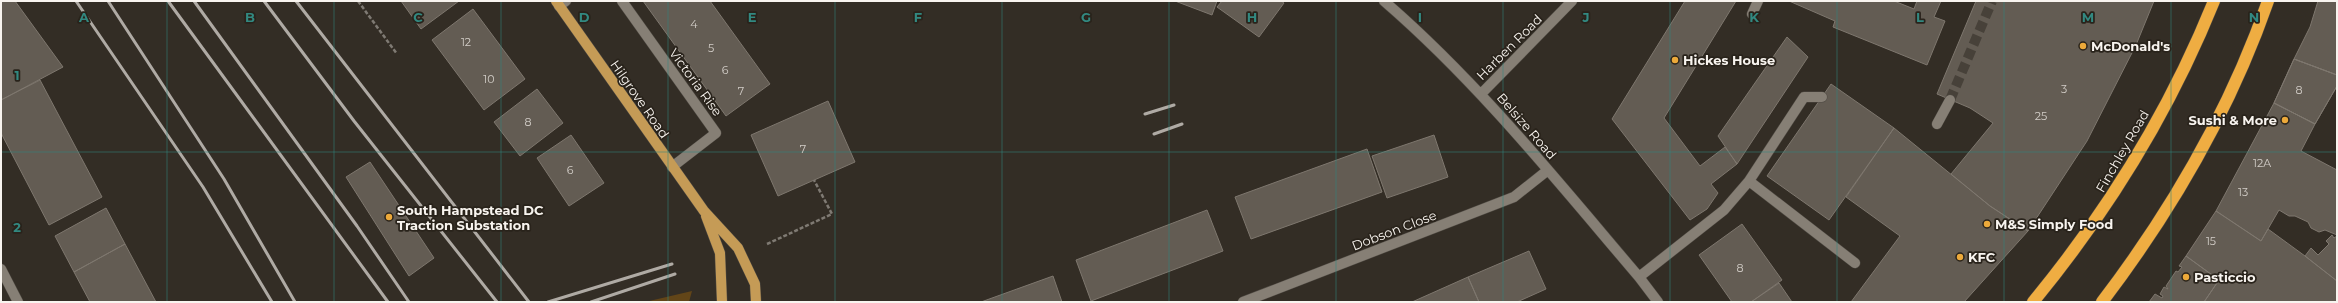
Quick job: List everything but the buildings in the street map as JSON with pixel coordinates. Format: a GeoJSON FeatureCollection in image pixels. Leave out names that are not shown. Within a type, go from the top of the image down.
{"type":"FeatureCollection","features":[{"type":"Feature","properties":{"kind":"highway","name":"Finchley Road"},"geometry":{"type":"LineString","coordinates":[[2033,302],[2094,225],[2126,175],[2194,51],[2214,1]]}},
{"type":"Feature","properties":{"kind":"highway"},"geometry":{"type":"LineString","coordinates":[[2102,302],[2142,249],[2188,176],[2240,72],[2268,1]]}},
{"type":"Feature","properties":{"kind":"main road","name":"Hilgrove Road"},"geometry":{"type":"LineString","coordinates":[[560,3],[672,167],[704,211],[738,248],[755,284],[756,302]]}},
{"type":"Feature","properties":{"kind":"main road","name":"Hilgrove Road"},"geometry":{"type":"LineString","coordinates":[[704,211],[720,253],[722,302]]}},
{"type":"Feature","properties":{"kind":"street","name":"Victoria Rise"},"geometry":{"type":"LineString","coordinates":[[622,1],[716,133],[672,167]]}},
{"type":"Feature","properties":{"kind":"street","name":"Belsize Road"},"geometry":{"type":"LineString","coordinates":[[1384,1],[1481,94],[1640,277],[1658,302]]}},
{"type":"Feature","properties":{"kind":"street","name":"Harben Road"},"geometry":{"type":"LineString","coordinates":[[1481,94],[1572,1]]}},
{"type":"Feature","properties":{"kind":"street"},"geometry":{"type":"LineString","coordinates":[[1752,14],[1758,1]]}},
{"type":"Feature","properties":{"kind":"street"},"geometry":{"type":"LineString","coordinates":[[1640,277],[1724,210],[1749,181],[1804,97],[1822,96]]}},
{"type":"Feature","properties":{"kind":"street"},"geometry":{"type":"LineString","coordinates":[[1937,124],[1950,100]]}},
{"type":"Feature","properties":{"kind":"street","name":"Dobson Close"},"geometry":{"type":"LineString","coordinates":[[1243,302],[1514,197],[1548,170]]}},
{"type":"Feature","properties":{"kind":"street"},"geometry":{"type":"LineString","coordinates":[[1749,181],[1855,263]]}},
{"type":"Feature","properties":{"kind":"street"},"geometry":{"type":"LineString","coordinates":[[1,270],[18,302]]}},
{"type":"Feature","properties":{"kind":"path"},"geometry":{"type":"LineString","coordinates":[[358,1],[397,54]]}},
{"type":"Feature","properties":{"kind":"path"},"geometry":{"type":"LineString","coordinates":[[767,244],[832,214],[814,180]]}},
{"type":"Feature","properties":{"kind":"shaded area"},"geometry":{"type":"Polygon","coordinates":[[[692,291],[689,302],[645,302],[692,291]]]}},
{"type":"Feature","properties":{"kind":"tunnel"},"geometry":{"type":"LineString","coordinates":[[1950,100],[1992,1]]}},
{"type":"Feature","properties":{"kind":"railway"},"geometry":{"type":"LineString","coordinates":[[76,1],[203,187],[272,302]]}},
{"type":"Feature","properties":{"kind":"railway"},"geometry":{"type":"LineString","coordinates":[[108,1],[224,179],[295,302]]}},
{"type":"Feature","properties":{"kind":"railway"},"geometry":{"type":"LineString","coordinates":[[168,1],[388,302]]}},
{"type":"Feature","properties":{"kind":"railway"},"geometry":{"type":"LineString","coordinates":[[194,1],[357,226],[409,302]]}},
{"type":"Feature","properties":{"kind":"railway"},"geometry":{"type":"LineString","coordinates":[[264,1],[354,121],[497,302]]}},
{"type":"Feature","properties":{"kind":"railway"},"geometry":{"type":"LineString","coordinates":[[296,1],[529,302]]}},
{"type":"Feature","properties":{"kind":"railway"},"geometry":{"type":"LineString","coordinates":[[1145,114],[1174,105]]}},
{"type":"Feature","properties":{"kind":"railway"},"geometry":{"type":"LineString","coordinates":[[1154,134],[1182,124]]}},
{"type":"Feature","properties":{"kind":"railway"},"geometry":{"type":"LineString","coordinates":[[548,302],[672,264]]}},
{"type":"Feature","properties":{"kind":"railway"},"geometry":{"type":"LineString","coordinates":[[591,302],[675,274]]}},
{"type":"Feature","properties":{"kind":"place","name":"McDonald's"},"geometry":{"type":"Point","coordinates":[2083,46]}},
{"type":"Feature","properties":{"kind":"place","name":"Hickes House"},"geometry":{"type":"Point","coordinates":[1675,60]}},
{"type":"Feature","properties":{"kind":"place","name":"Sushi & More"},"geometry":{"type":"Point","coordinates":[2285,120]}},
{"type":"Feature","properties":{"kind":"place","name":"South Hampstead DC Traction Substation"},"geometry":{"type":"Point","coordinates":[389,217]}},
{"type":"Feature","properties":{"kind":"place","name":"M&S Simply Food"},"geometry":{"type":"Point","coordinates":[1987,224]}},
{"type":"Feature","properties":{"kind":"place","name":"KFC"},"geometry":{"type":"Point","coordinates":[1960,257]}},
{"type":"Feature","properties":{"kind":"place","name":"Pasticcio"},"geometry":{"type":"Point","coordinates":[2186,277]}}]}
